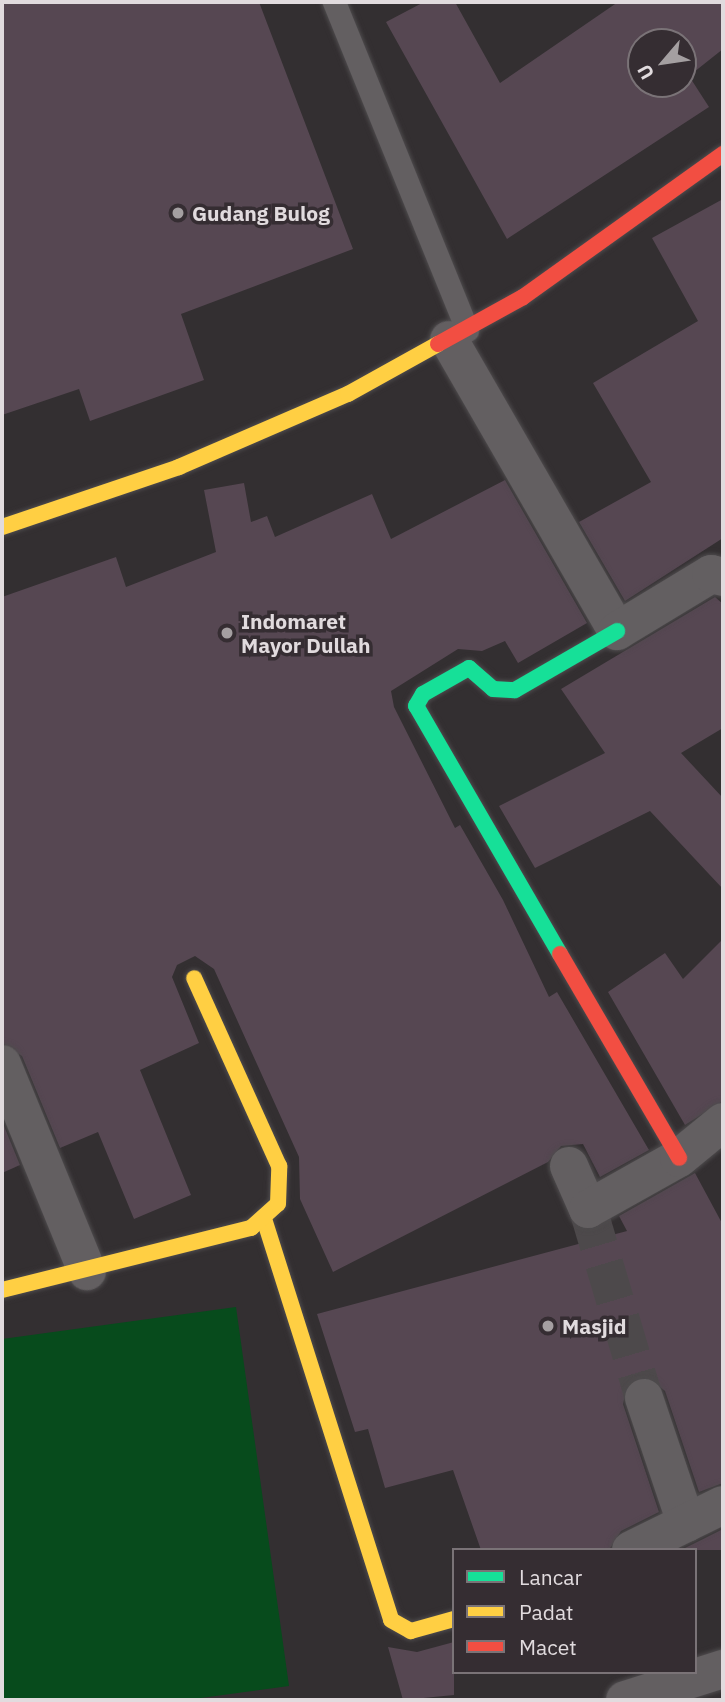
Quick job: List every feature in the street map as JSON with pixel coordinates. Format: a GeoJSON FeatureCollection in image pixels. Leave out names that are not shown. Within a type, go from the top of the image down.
{"type":"FeatureCollection","features":[{"type":"Feature","properties":{"kind":"main road"},"geometry":{"type":"LineString","coordinates":[[2,527],[247,440],[458,335],[604,244],[723,154]]}},
{"type":"Feature","properties":{"kind":"main road"},"geometry":{"type":"LineString","coordinates":[[617,631],[515,690],[493,689],[469,668],[423,694],[416,706],[679,1158]]}},
{"type":"Feature","properties":{"kind":"main road"},"geometry":{"type":"LineString","coordinates":[[194,978],[279,1166],[283,1188],[265,1222],[391,1619],[411,1631],[452,1620]]}},
{"type":"Feature","properties":{"kind":"main road"},"geometry":{"type":"LineString","coordinates":[[2,1290],[87,1271],[265,1222]]}},
{"type":"Feature","properties":{"kind":"street"},"geometry":{"type":"LineString","coordinates":[[458,335],[617,631],[711,574],[723,577]]}},
{"type":"Feature","properties":{"kind":"street"},"geometry":{"type":"LineString","coordinates":[[2,1064],[87,1271]]}},
{"type":"Feature","properties":{"kind":"street"},"geometry":{"type":"LineString","coordinates":[[569,1166],[588,1209],[679,1158],[723,1122]]}},
{"type":"Feature","properties":{"kind":"street"},"geometry":{"type":"LineString","coordinates":[[644,1398],[685,1523]]}},
{"type":"Feature","properties":{"kind":"street"},"geometry":{"type":"LineString","coordinates":[[635,1548],[723,1505]]}},
{"type":"Feature","properties":{"kind":"street"},"geometry":{"type":"LineString","coordinates":[[625,1700],[723,1669]]}},
{"type":"Feature","properties":{"kind":"lane"},"geometry":{"type":"LineString","coordinates":[[334,2],[458,335]]}},
{"type":"Feature","properties":{"kind":"green space"},"geometry":{"type":"Polygon","coordinates":[[[236,1307],[289,1686],[186,1700],[2,1700],[2,1339],[236,1307]]]}},
{"type":"Feature","properties":{"kind":"building","name":"Gudang Bulog"},"geometry":{"type":"Polygon","coordinates":[[[2,2],[259,2],[353,249],[181,314],[204,380],[90,421],[79,389],[2,415],[2,2]]]}},
{"type":"Feature","properties":{"kind":"building"},"geometry":{"type":"Polygon","coordinates":[[[424,2],[455,2],[500,83],[618,2],[723,2],[723,49],[697,70],[697,28],[627,28],[627,98],[697,98],[697,88],[709,107],[507,239],[386,22],[424,2]]]}},
{"type":"Feature","properties":{"kind":"building"},"geometry":{"type":"Polygon","coordinates":[[[723,199],[723,538],[625,601],[579,522],[651,482],[593,383],[698,321],[652,238],[723,199]]]}},
{"type":"Feature","properties":{"kind":"building"},"geometry":{"type":"Polygon","coordinates":[[[505,480],[587,623],[518,663],[505,641],[482,651],[458,649],[391,691],[394,707],[455,828],[460,825],[503,900],[549,997],[557,992],[649,1150],[600,1177],[583,1144],[561,1146],[548,1162],[333,1272],[300,1199],[299,1157],[214,969],[195,956],[177,965],[172,977],[199,1043],[140,1070],[191,1195],[134,1219],[98,1132],[60,1148],[22,1056],[2,1043],[2,597],[116,557],[126,587],[216,552],[204,490],[244,483],[251,522],[267,516],[275,537],[372,494],[391,539],[505,480]]]}},
{"type":"Feature","properties":{"kind":"building"},"geometry":{"type":"Polygon","coordinates":[[[715,597],[723,604],[723,728],[681,753],[723,798],[723,889],[650,811],[535,868],[499,806],[605,753],[561,689],[715,597]]]}},
{"type":"Feature","properties":{"kind":"building"},"geometry":{"type":"Polygon","coordinates":[[[723,939],[723,1101],[685,1125],[608,992],[665,953],[683,979],[723,939]]]}},
{"type":"Feature","properties":{"kind":"building"},"geometry":{"type":"Polygon","coordinates":[[[2,1121],[20,1165],[2,1173],[2,1121]]]}},
{"type":"Feature","properties":{"kind":"building"},"geometry":{"type":"Polygon","coordinates":[[[695,1173],[723,1225],[723,1483],[699,1492],[665,1391],[648,1377],[628,1383],[623,1404],[659,1512],[621,1531],[610,1548],[480,1548],[453,1470],[385,1488],[368,1429],[355,1432],[317,1314],[627,1231],[619,1216],[695,1173]]]}},
{"type":"Feature","properties":{"kind":"building"},"geometry":{"type":"Polygon","coordinates":[[[723,1529],[723,1550],[685,1548],[723,1529]]]}},
{"type":"Feature","properties":{"kind":"building"},"geometry":{"type":"Polygon","coordinates":[[[452,1643],[454,1695],[403,1700],[388,1647],[417,1652],[452,1643]]]}},
{"type":"Feature","properties":{"kind":"tunnel"},"geometry":{"type":"LineString","coordinates":[[588,1209],[644,1398]]}},
{"type":"Feature","properties":{"kind":"traffic: fast"},"geometry":{"type":"LineString","coordinates":[[560,954],[416,706],[423,694],[469,668],[493,689],[515,690],[617,631]]}},
{"type":"Feature","properties":{"kind":"traffic: slow"},"geometry":{"type":"LineString","coordinates":[[2,527],[179,467],[348,394],[438,344]]}},
{"type":"Feature","properties":{"kind":"traffic: slow"},"geometry":{"type":"LineString","coordinates":[[2,1290],[251,1228],[278,1204],[279,1166],[194,978]]}},
{"type":"Feature","properties":{"kind":"traffic: slow"},"geometry":{"type":"LineString","coordinates":[[265,1222],[391,1620],[411,1631],[452,1620]]}},
{"type":"Feature","properties":{"kind":"traffic: jam"},"geometry":{"type":"LineString","coordinates":[[438,344],[523,297],[723,154]]}},
{"type":"Feature","properties":{"kind":"traffic: jam"},"geometry":{"type":"LineString","coordinates":[[560,954],[679,1158]]}},
{"type":"Feature","properties":{"kind":"place","name":"Gudang Bulog"},"geometry":{"type":"Point","coordinates":[178,213]}},
{"type":"Feature","properties":{"kind":"place","name":"Indomaret Mayor Dullah"},"geometry":{"type":"Point","coordinates":[227,633]}},
{"type":"Feature","properties":{"kind":"place","name":"Masjid"},"geometry":{"type":"Point","coordinates":[548,1326]}}]}
